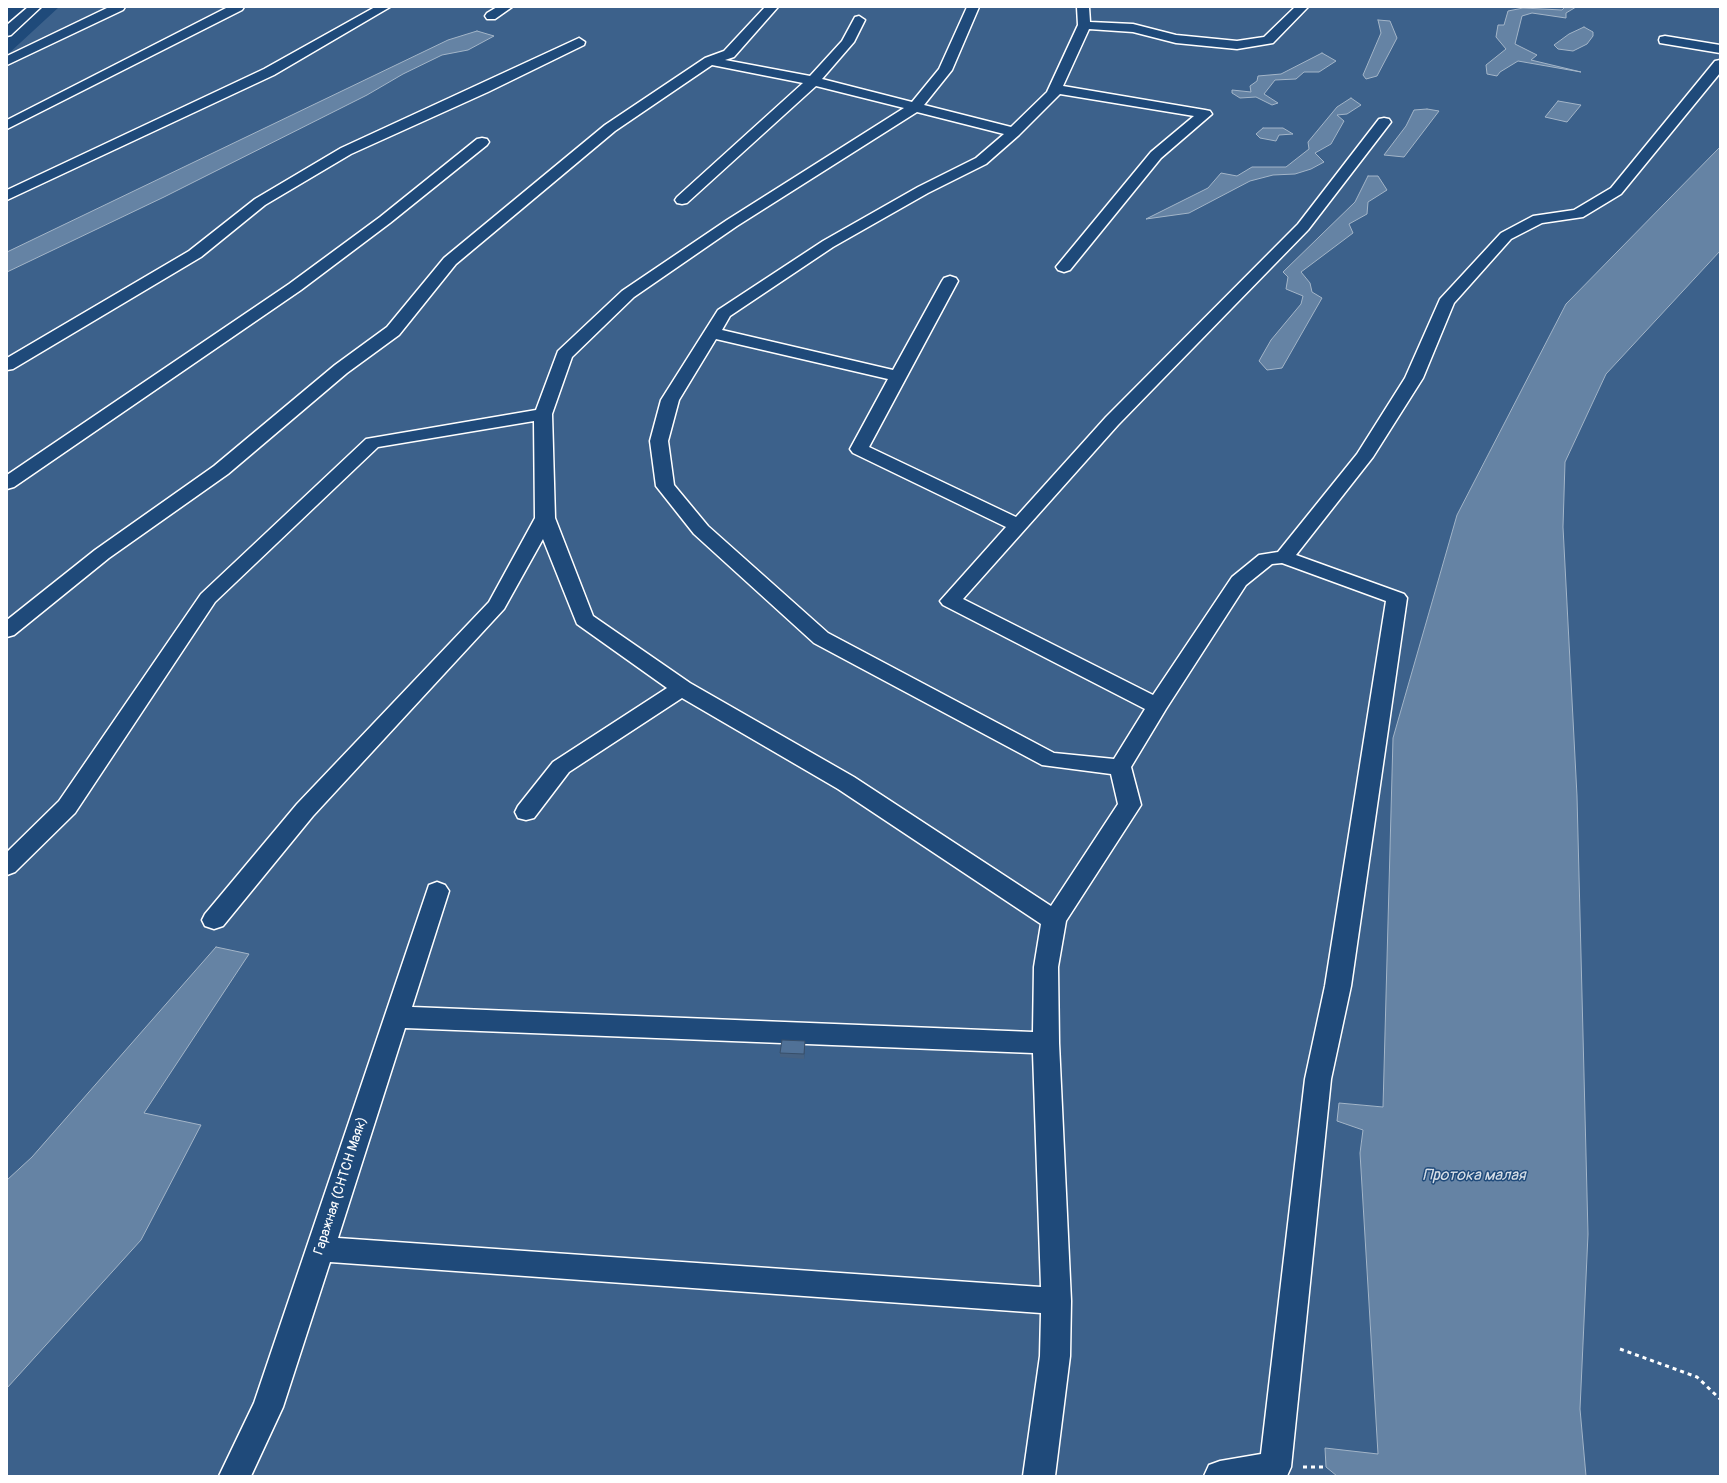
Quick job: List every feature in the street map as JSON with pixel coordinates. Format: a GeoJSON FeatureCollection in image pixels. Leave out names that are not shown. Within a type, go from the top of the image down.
{"type":"FeatureCollection","features":[{"type":"Feature","properties":{"kind":"street"},"geometry":{"type":"LineString","coordinates":[[7,32],[35,7]]}},
{"type":"Feature","properties":{"kind":"street"},"geometry":{"type":"LineString","coordinates":[[7,61],[119,7]]}},
{"type":"Feature","properties":{"kind":"street"},"geometry":{"type":"LineString","coordinates":[[7,125],[238,7]]}},
{"type":"Feature","properties":{"kind":"street"},"geometry":{"type":"LineString","coordinates":[[7,196],[270,72],[384,7]]}},
{"type":"Feature","properties":{"kind":"street"},"geometry":{"type":"LineString","coordinates":[[491,16],[506,7]]}},
{"type":"Feature","properties":{"kind":"street"},"geometry":{"type":"LineString","coordinates":[[7,630],[102,554],[221,470],[341,369],[393,331],[450,261],[610,128],[710,62],[729,54],[772,7]]}},
{"type":"Feature","properties":{"kind":"street"},"geometry":{"type":"LineString","coordinates":[[973,7],[945,70],[915,107],[732,223],[628,294],[564,355],[543,414],[545,518],[584,618],[682,688],[846,783],[1054,920]]}},
{"type":"Feature","properties":{"kind":"street"},"geometry":{"type":"LineString","coordinates":[[1083,7],[1084,25],[1053,94],[1014,132],[981,161],[923,190],[828,244],[724,313],[670,400],[659,441],[665,486],[701,530],[821,638],[1050,760],[1120,767]]}},
{"type":"Feature","properties":{"kind":"street"},"geometry":{"type":"LineString","coordinates":[[1084,25],[1133,28],[1176,39],[1237,45],[1268,40],[1302,7]]}},
{"type":"Feature","properties":{"kind":"street"},"geometry":{"type":"LineString","coordinates":[[682,200],[813,80],[848,42],[859,20]]}},
{"type":"Feature","properties":{"kind":"street"},"geometry":{"type":"LineString","coordinates":[[1665,40],[1720,49]]}},
{"type":"Feature","properties":{"kind":"street"},"geometry":{"type":"LineString","coordinates":[[7,365],[195,254],[260,202],[346,151],[483,89],[579,42]]}},
{"type":"Feature","properties":{"kind":"street"},"geometry":{"type":"LineString","coordinates":[[710,62],[813,80],[1014,132]]}},
{"type":"Feature","properties":{"kind":"street"},"geometry":{"type":"LineString","coordinates":[[1284,557],[1364,457],[1414,378],[1446,302],[1506,236],[1538,219],[1578,214],[1616,191],[1720,64]]}},
{"type":"Feature","properties":{"kind":"street"},"geometry":{"type":"LineString","coordinates":[[1055,89],[1205,114],[1156,155],[1064,267]]}},
{"type":"Feature","properties":{"kind":"street"},"geometry":{"type":"LineString","coordinates":[[1157,706],[950,601],[1112,421],[1303,227],[1384,122]]}},
{"type":"Feature","properties":{"kind":"street"},"geometry":{"type":"LineString","coordinates":[[7,483],[295,287],[408,202],[482,142]]}},
{"type":"Feature","properties":{"kind":"street"},"geometry":{"type":"LineString","coordinates":[[950,281],[859,449],[1018,526]]}},
{"type":"Feature","properties":{"kind":"street"},"geometry":{"type":"LineString","coordinates":[[712,333],[898,376]]}},
{"type":"Feature","properties":{"kind":"street"},"geometry":{"type":"LineString","coordinates":[[7,866],[67,807],[208,598],[372,443],[543,414]]}},
{"type":"Feature","properties":{"kind":"street"},"geometry":{"type":"LineString","coordinates":[[214,920],[305,810],[497,606],[545,518]]}},
{"type":"Feature","properties":{"kind":"street"},"geometry":{"type":"LineString","coordinates":[[1039,1476],[1055,1356],[1056,1301],[1046,1043],[1046,967],[1054,920],[1130,805],[1120,767],[1157,706],[1239,581],[1266,559],[1284,557],[1397,598],[1338,986],[1318,1079],[1275,1467],[1220,1476]]}},
{"type":"Feature","properties":{"kind":"street"},"geometry":{"type":"LineString","coordinates":[[526,812],[561,767],[682,688]]}},
{"type":"Feature","properties":{"kind":"street","name":"Гаражная (СНТСН Маяк)"},"geometry":{"type":"LineString","coordinates":[[235,1476],[268,1407],[437,891]]}},
{"type":"Feature","properties":{"kind":"street"},"geometry":{"type":"LineString","coordinates":[[396,1017],[1046,1043]]}},
{"type":"Feature","properties":{"kind":"street"},"geometry":{"type":"LineString","coordinates":[[320,1249],[1056,1301]]}},
{"type":"Feature","properties":{"kind":"path"},"geometry":{"type":"LineString","coordinates":[[1620,1349],[1697,1378],[1720,1399]]}},
{"type":"Feature","properties":{"kind":"shaded area"},"geometry":{"type":"Polygon","coordinates":[[[59,7],[1720,7],[1720,147],[1566,304],[1457,515],[1393,738],[1383,1107],[1339,1103],[1338,1121],[1363,1129],[1360,1153],[1378,1455],[1325,1448],[1326,1467],[1337,1476],[7,1476],[7,55],[59,7]]]}},
{"type":"Feature","properties":{"kind":"shaded area"},"geometry":{"type":"Polygon","coordinates":[[[1720,251],[1720,1476],[1586,1476],[1580,1409],[1588,1234],[1577,796],[1563,527],[1565,462],[1606,374],[1720,251]]]}},
{"type":"Feature","properties":{"kind":"water"},"geometry":{"type":"Polygon","coordinates":[[[1565,7],[1576,7],[1566,13],[1566,18],[1532,13],[1522,16],[1515,44],[1537,55],[1531,60],[1581,72],[1518,61],[1500,72],[1497,76],[1487,74],[1486,65],[1506,49],[1496,37],[1498,25],[1504,25],[1508,11],[1523,8],[1562,10],[1565,7]]]}},
{"type":"Feature","properties":{"kind":"water"},"geometry":{"type":"Polygon","coordinates":[[[1378,20],[1390,21],[1397,38],[1377,76],[1366,79],[1363,75],[1381,33],[1378,20]]]}},
{"type":"Feature","properties":{"kind":"water"},"geometry":{"type":"Polygon","coordinates":[[[1584,27],[1593,32],[1593,36],[1587,44],[1573,51],[1558,49],[1554,45],[1569,34],[1584,27]]]}},
{"type":"Feature","properties":{"kind":"water"},"geometry":{"type":"Polygon","coordinates":[[[477,31],[494,36],[468,50],[442,55],[403,74],[367,95],[164,197],[7,272],[7,252],[448,40],[477,31]]]}},
{"type":"Feature","properties":{"kind":"water"},"geometry":{"type":"Polygon","coordinates":[[[1322,53],[1336,61],[1319,72],[1304,72],[1296,79],[1275,80],[1264,94],[1278,103],[1272,105],[1256,97],[1240,98],[1232,93],[1232,90],[1251,92],[1250,86],[1257,81],[1258,76],[1281,74],[1322,53]]]}},
{"type":"Feature","properties":{"kind":"water"},"geometry":{"type":"Polygon","coordinates":[[[1351,98],[1361,105],[1347,114],[1337,115],[1344,121],[1331,144],[1315,153],[1324,162],[1311,169],[1295,174],[1273,175],[1250,181],[1189,213],[1146,219],[1208,188],[1221,173],[1237,176],[1252,167],[1286,167],[1309,149],[1308,142],[1337,107],[1351,98]]]}},
{"type":"Feature","properties":{"kind":"water"},"geometry":{"type":"Polygon","coordinates":[[[1558,101],[1581,105],[1567,122],[1545,117],[1558,101]]]}},
{"type":"Feature","properties":{"kind":"water"},"geometry":{"type":"Polygon","coordinates":[[[1427,109],[1439,111],[1404,157],[1384,155],[1406,126],[1414,110],[1427,109]]]}},
{"type":"Feature","properties":{"kind":"water"},"geometry":{"type":"Polygon","coordinates":[[[1263,128],[1283,128],[1293,134],[1279,135],[1276,141],[1260,138],[1256,134],[1263,128]]]}},
{"type":"Feature","properties":{"kind":"water","name":"Протока малая"},"geometry":{"type":"Polygon","coordinates":[[[1720,147],[1720,251],[1606,374],[1565,462],[1563,527],[1577,796],[1588,1234],[1580,1409],[1586,1476],[1337,1476],[1326,1467],[1325,1448],[1378,1454],[1360,1153],[1363,1130],[1337,1121],[1339,1103],[1383,1107],[1393,738],[1457,515],[1566,304],[1720,147]]]}},
{"type":"Feature","properties":{"kind":"water"},"geometry":{"type":"Polygon","coordinates":[[[1368,176],[1378,176],[1387,190],[1368,202],[1367,214],[1349,224],[1353,233],[1301,272],[1310,283],[1312,292],[1322,298],[1282,368],[1267,370],[1259,361],[1271,340],[1301,304],[1303,296],[1286,289],[1288,277],[1283,272],[1355,202],[1368,176]]]}},
{"type":"Feature","properties":{"kind":"water"},"geometry":{"type":"Polygon","coordinates":[[[216,947],[249,954],[144,1113],[201,1125],[141,1240],[7,1388],[7,1180],[32,1157],[216,947]]]}},
{"type":"Feature","properties":{"kind":"building"},"geometry":{"type":"Polygon","coordinates":[[[782,1040],[805,1041],[804,1054],[780,1053],[782,1040]]]}}]}
